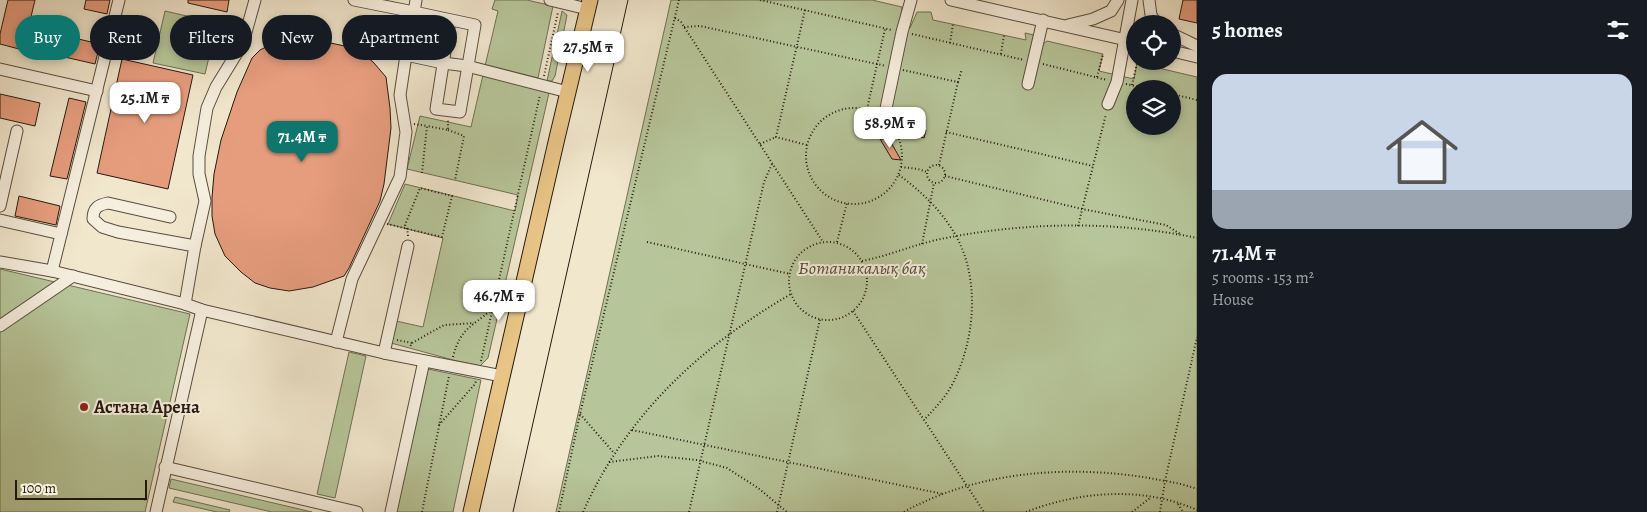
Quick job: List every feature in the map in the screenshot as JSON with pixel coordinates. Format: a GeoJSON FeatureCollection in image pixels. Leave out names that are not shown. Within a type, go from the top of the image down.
{"type":"FeatureCollection","features":[{"type":"Feature","properties":{"kind":"main road"},"geometry":{"type":"LineString","coordinates":[[557,138],[564,90],[583,2]]}},
{"type":"Feature","properties":{"kind":"main road"},"geometry":{"type":"LineString","coordinates":[[471,512],[557,138],[583,2]]}},
{"type":"Feature","properties":{"kind":"street"},"geometry":{"type":"LineString","coordinates":[[52,271],[119,0]]}},
{"type":"Feature","properties":{"kind":"street"},"geometry":{"type":"LineString","coordinates":[[185,304],[205,201],[199,174],[199,156],[207,108],[216,87],[243,43],[255,0]]}},
{"type":"Feature","properties":{"kind":"street"},"geometry":{"type":"LineString","coordinates":[[354,0],[415,6],[438,15]]}},
{"type":"Feature","properties":{"kind":"street"},"geometry":{"type":"LineString","coordinates":[[884,118],[902,32],[911,0]]}},
{"type":"Feature","properties":{"kind":"street"},"geometry":{"type":"LineString","coordinates":[[951,0],[966,1],[1126,40]]}},
{"type":"Feature","properties":{"kind":"street"},"geometry":{"type":"LineString","coordinates":[[1066,26],[1093,19],[1111,11],[1118,0]]}},
{"type":"Feature","properties":{"kind":"street"},"geometry":{"type":"LineString","coordinates":[[1131,15],[1132,0]]}},
{"type":"Feature","properties":{"kind":"street"},"geometry":{"type":"LineString","coordinates":[[1149,0],[1151,15]]}},
{"type":"Feature","properties":{"kind":"street"},"geometry":{"type":"LineString","coordinates":[[555,1],[583,2]]}},
{"type":"Feature","properties":{"kind":"street"},"geometry":{"type":"LineString","coordinates":[[1028,84],[1043,20]]}},
{"type":"Feature","properties":{"kind":"street"},"geometry":{"type":"LineString","coordinates":[[444,60],[436,109],[460,112],[475,26],[457,22]]}},
{"type":"Feature","properties":{"kind":"street"},"geometry":{"type":"LineString","coordinates":[[1181,38],[1197,46]]}},
{"type":"Feature","properties":{"kind":"street"},"geometry":{"type":"LineString","coordinates":[[1181,53],[1197,56]]}},
{"type":"Feature","properties":{"kind":"street"},"geometry":{"type":"LineString","coordinates":[[1108,104],[1126,54]]}},
{"type":"Feature","properties":{"kind":"street"},"geometry":{"type":"LineString","coordinates":[[336,342],[352,279],[400,177],[406,132],[400,95],[405,60]]}},
{"type":"Feature","properties":{"kind":"street"},"geometry":{"type":"LineString","coordinates":[[427,60],[443,64],[467,66],[564,90]]}},
{"type":"Feature","properties":{"kind":"street"},"geometry":{"type":"LineString","coordinates":[[0,69],[97,91]]}},
{"type":"Feature","properties":{"kind":"street"},"geometry":{"type":"LineString","coordinates":[[0,206],[17,131]]}},
{"type":"Feature","properties":{"kind":"street"},"geometry":{"type":"LineString","coordinates":[[170,217],[108,203],[98,205],[93,212],[93,219],[102,227],[110,230],[195,246]]}},
{"type":"Feature","properties":{"kind":"street"},"geometry":{"type":"LineString","coordinates":[[0,220],[61,234]]}},
{"type":"Feature","properties":{"kind":"street"},"geometry":{"type":"LineString","coordinates":[[384,353],[408,246]]}},
{"type":"Feature","properties":{"kind":"street"},"geometry":{"type":"LineString","coordinates":[[0,262],[52,271],[185,304],[202,310],[384,353],[502,376]]}},
{"type":"Feature","properties":{"kind":"street"},"geometry":{"type":"LineString","coordinates":[[0,326],[73,276]]}},
{"type":"Feature","properties":{"kind":"street"},"geometry":{"type":"LineString","coordinates":[[156,512],[202,310]]}},
{"type":"Feature","properties":{"kind":"street"},"geometry":{"type":"LineString","coordinates":[[391,512],[424,361]]}},
{"type":"Feature","properties":{"kind":"street"},"geometry":{"type":"LineString","coordinates":[[165,467],[357,512]]}},
{"type":"Feature","properties":{"kind":"path"},"geometry":{"type":"LineString","coordinates":[[559,512],[580,414],[680,0]]}},
{"type":"Feature","properties":{"kind":"path"},"geometry":{"type":"LineString","coordinates":[[760,0],[1112,81]]}},
{"type":"Feature","properties":{"kind":"path"},"geometry":{"type":"LineString","coordinates":[[422,512],[439,425],[475,384],[542,86],[555,1]]}},
{"type":"Feature","properties":{"kind":"path"},"geometry":{"type":"LineString","coordinates":[[776,137],[805,10]]}},
{"type":"Feature","properties":{"kind":"path"},"geometry":{"type":"LineString","coordinates":[[675,18],[681,22],[822,242]]}},
{"type":"Feature","properties":{"kind":"path"},"geometry":{"type":"LineString","coordinates":[[950,43],[953,24]]}},
{"type":"Feature","properties":{"kind":"path"},"geometry":{"type":"LineString","coordinates":[[684,27],[700,26],[958,82]]}},
{"type":"Feature","properties":{"kind":"path"},"geometry":{"type":"LineString","coordinates":[[867,109],[886,28]]}},
{"type":"Feature","properties":{"kind":"path"},"geometry":{"type":"LineString","coordinates":[[1000,54],[1004,35]]}},
{"type":"Feature","properties":{"kind":"path"},"geometry":{"type":"LineString","coordinates":[[1097,77],[1103,54]]}},
{"type":"Feature","properties":{"kind":"path"},"geometry":{"type":"LineString","coordinates":[[939,165],[962,69]]}},
{"type":"Feature","properties":{"kind":"path"},"geometry":{"type":"LineString","coordinates":[[1181,96],[1197,100]]}},
{"type":"Feature","properties":{"kind":"path"},"geometry":{"type":"LineString","coordinates":[[1078,226],[1108,104]]}},
{"type":"Feature","properties":{"kind":"path"},"geometry":{"type":"LineString","coordinates":[[846,108],[867,109],[884,118],[890,123],[898,136],[902,151],[899,175],[890,188],[878,198],[862,203],[846,203],[825,194],[814,182],[808,168],[807,146],[814,129],[831,113],[846,108]]}},
{"type":"Feature","properties":{"kind":"path"},"geometry":{"type":"LineString","coordinates":[[448,130],[449,110]]}},
{"type":"Feature","properties":{"kind":"path"},"geometry":{"type":"LineString","coordinates":[[422,172],[427,126],[448,130],[464,136],[454,180]]}},
{"type":"Feature","properties":{"kind":"path"},"geometry":{"type":"LineString","coordinates":[[946,132],[1093,166]]}},
{"type":"Feature","properties":{"kind":"path"},"geometry":{"type":"LineString","coordinates":[[759,144],[776,137],[807,146]]}},
{"type":"Feature","properties":{"kind":"path"},"geometry":{"type":"LineString","coordinates":[[689,512],[764,182],[772,164]]}},
{"type":"Feature","properties":{"kind":"path"},"geometry":{"type":"LineString","coordinates":[[939,165],[944,170],[945,176],[940,183],[934,183],[929,180],[927,172],[931,166],[939,165]]}},
{"type":"Feature","properties":{"kind":"path"},"geometry":{"type":"LineString","coordinates":[[901,167],[927,172]]}},
{"type":"Feature","properties":{"kind":"path"},"geometry":{"type":"LineString","coordinates":[[899,175],[921,192],[956,236],[966,260],[971,285],[970,335],[964,357],[953,382],[938,405],[924,420]]}},
{"type":"Feature","properties":{"kind":"path"},"geometry":{"type":"LineString","coordinates":[[945,176],[1082,209],[1166,225],[1181,234]]}},
{"type":"Feature","properties":{"kind":"path"},"geometry":{"type":"LineString","coordinates":[[922,244],[934,183]]}},
{"type":"Feature","properties":{"kind":"path"},"geometry":{"type":"LineString","coordinates":[[379,222],[407,229],[442,237],[452,196],[420,188],[405,225],[407,229],[408,233],[408,246]]}},
{"type":"Feature","properties":{"kind":"path"},"geometry":{"type":"LineString","coordinates":[[837,243],[846,203]]}},
{"type":"Feature","properties":{"kind":"path"},"geometry":{"type":"LineString","coordinates":[[862,261],[956,236],[1053,226],[1169,232],[1197,238]]}},
{"type":"Feature","properties":{"kind":"path"},"geometry":{"type":"LineString","coordinates":[[647,242],[790,274]]}},
{"type":"Feature","properties":{"kind":"path"},"geometry":{"type":"LineString","coordinates":[[822,242],[837,243],[852,249],[862,261],[866,270],[867,288],[864,297],[853,312],[838,319],[820,319],[800,308],[791,294],[790,274],[795,261],[802,252],[812,245],[822,242]]}},
{"type":"Feature","properties":{"kind":"path"},"geometry":{"type":"LineString","coordinates":[[583,512],[614,454],[643,414],[680,374],[728,335],[760,312],[791,294]]}},
{"type":"Feature","properties":{"kind":"path"},"geometry":{"type":"LineString","coordinates":[[853,312],[984,512]]}},
{"type":"Feature","properties":{"kind":"path"},"geometry":{"type":"LineString","coordinates":[[777,512],[820,319]]}},
{"type":"Feature","properties":{"kind":"path"},"geometry":{"type":"LineString","coordinates":[[409,348],[412,343],[444,325],[474,322]]}},
{"type":"Feature","properties":{"kind":"path"},"geometry":{"type":"LineString","coordinates":[[1160,512],[1165,480],[1197,337]]}},
{"type":"Feature","properties":{"kind":"path"},"geometry":{"type":"LineString","coordinates":[[387,338],[412,343]]}},
{"type":"Feature","properties":{"kind":"path"},"geometry":{"type":"LineString","coordinates":[[580,414],[614,454]]}},
{"type":"Feature","properties":{"kind":"path"},"geometry":{"type":"LineString","coordinates":[[632,430],[943,494]]}},
{"type":"Feature","properties":{"kind":"path"},"geometry":{"type":"LineString","coordinates":[[609,462],[658,456],[700,461],[727,468],[779,504],[787,512]]}},
{"type":"Feature","properties":{"kind":"path"},"geometry":{"type":"LineString","coordinates":[[904,512],[943,494],[967,486],[1031,473],[1086,471],[1130,475],[1165,480],[1197,489]]}},
{"type":"Feature","properties":{"kind":"path"},"geometry":{"type":"LineString","coordinates":[[1026,512],[1076,497],[1105,494],[1163,499],[1197,510]]}},
{"type":"Feature","properties":{"kind":"path"},"geometry":{"type":"LineString","coordinates":[[1132,512],[1151,497]]}},
{"type":"Feature","properties":{"kind":"path"},"geometry":{"type":"LineString","coordinates":[[141,499],[147,500]]}},
{"type":"Feature","properties":{"kind":"path"},"geometry":{"type":"LineString","coordinates":[[1178,504],[1183,512]]}},
{"type":"Feature","properties":{"kind":"green space"},"geometry":{"type":"Polygon","coordinates":[[[495,0],[527,0],[553,6],[538,78],[485,66],[498,11],[492,9],[495,0]]]}},
{"type":"Feature","properties":{"kind":"green space","name":"Ботаникалық бақ"},"geometry":{"type":"Polygon","coordinates":[[[671,0],[872,0],[902,7],[900,26],[910,28],[917,12],[931,12],[933,20],[1026,40],[1025,33],[1034,35],[1043,44],[1047,41],[1103,54],[1099,71],[1134,79],[1136,70],[1167,70],[1197,77],[1197,512],[556,512],[671,0]]]}},
{"type":"Feature","properties":{"kind":"green space"},"geometry":{"type":"Polygon","coordinates":[[[165,11],[182,15],[170,15],[170,60],[208,60],[205,74],[153,63],[154,60],[160,60],[160,33],[165,11]]]}},
{"type":"Feature","properties":{"kind":"green space"},"geometry":{"type":"Polygon","coordinates":[[[562,11],[567,15],[555,76],[552,81],[547,81],[562,11]]]}},
{"type":"Feature","properties":{"kind":"green space"},"geometry":{"type":"Polygon","coordinates":[[[483,75],[549,93],[488,358],[480,366],[391,343],[396,321],[423,327],[443,238],[388,224],[405,184],[515,211],[518,195],[407,169],[420,116],[471,127],[483,75]]]}},
{"type":"Feature","properties":{"kind":"green space","name":"Астана Арена"},"geometry":{"type":"Polygon","coordinates":[[[0,269],[190,314],[145,512],[0,512],[0,269]]]}},
{"type":"Feature","properties":{"kind":"green space"},"geometry":{"type":"Polygon","coordinates":[[[349,352],[366,356],[335,498],[317,494],[349,352]]]}},
{"type":"Feature","properties":{"kind":"green space"},"geometry":{"type":"Polygon","coordinates":[[[428,369],[481,380],[453,512],[396,512],[428,369]]]}},
{"type":"Feature","properties":{"kind":"green space"},"geometry":{"type":"Polygon","coordinates":[[[171,479],[312,512],[272,512],[169,488],[171,479]]]}},
{"type":"Feature","properties":{"kind":"green space"},"geometry":{"type":"Polygon","coordinates":[[[175,497],[230,510],[229,512],[217,512],[173,502],[175,497]]]}},
{"type":"Feature","properties":{"kind":"building"},"geometry":{"type":"Polygon","coordinates":[[[8,0],[35,0],[31,15],[15,15],[15,48],[0,44],[0,34],[8,0]]]}},
{"type":"Feature","properties":{"kind":"building"},"geometry":{"type":"Polygon","coordinates":[[[86,0],[110,0],[107,14],[84,9],[86,0]]]}},
{"type":"Feature","properties":{"kind":"building"},"geometry":{"type":"Polygon","coordinates":[[[188,0],[229,0],[227,12],[188,3],[188,0]]]}},
{"type":"Feature","properties":{"kind":"building"},"geometry":{"type":"Polygon","coordinates":[[[1183,0],[1197,0],[1197,23],[1181,19],[1180,15],[1183,0]]]}},
{"type":"Feature","properties":{"kind":"building"},"geometry":{"type":"Polygon","coordinates":[[[80,39],[90,42],[90,60],[96,60],[95,64],[78,60],[80,60],[80,39]]]}},
{"type":"Feature","properties":{"kind":"building"},"geometry":{"type":"Polygon","coordinates":[[[332,43],[342,45],[342,60],[371,60],[386,77],[391,128],[380,201],[344,276],[313,287],[289,291],[255,283],[225,256],[215,234],[212,216],[212,197],[214,174],[221,140],[237,92],[252,58],[262,49],[262,60],[332,60],[332,43]]]}},
{"type":"Feature","properties":{"kind":"building"},"geometry":{"type":"Polygon","coordinates":[[[122,60],[193,75],[168,189],[97,173],[122,60]]]}},
{"type":"Feature","properties":{"kind":"building"},"geometry":{"type":"Polygon","coordinates":[[[0,94],[40,103],[35,126],[0,118],[0,94]]]}},
{"type":"Feature","properties":{"kind":"building"},"geometry":{"type":"Polygon","coordinates":[[[69,98],[86,102],[67,179],[50,176],[69,98]]]}},
{"type":"Feature","properties":{"kind":"building"},"geometry":{"type":"Polygon","coordinates":[[[917,127],[926,130],[924,138],[915,135],[917,127]]]}},
{"type":"Feature","properties":{"kind":"building"},"geometry":{"type":"Polygon","coordinates":[[[880,139],[889,139],[901,160],[892,159],[880,139]]]}},
{"type":"Feature","properties":{"kind":"building"},"geometry":{"type":"Polygon","coordinates":[[[19,196],[60,206],[56,225],[15,216],[19,196]]]}},
{"type":"Feature","properties":{"kind":"tram line"},"geometry":{"type":"LineString","coordinates":[[513,512],[628,0]]}},
{"type":"Feature","properties":{"kind":"place","name":"Астана Арена"},"geometry":{"type":"Point","coordinates":[84,407]}}]}
